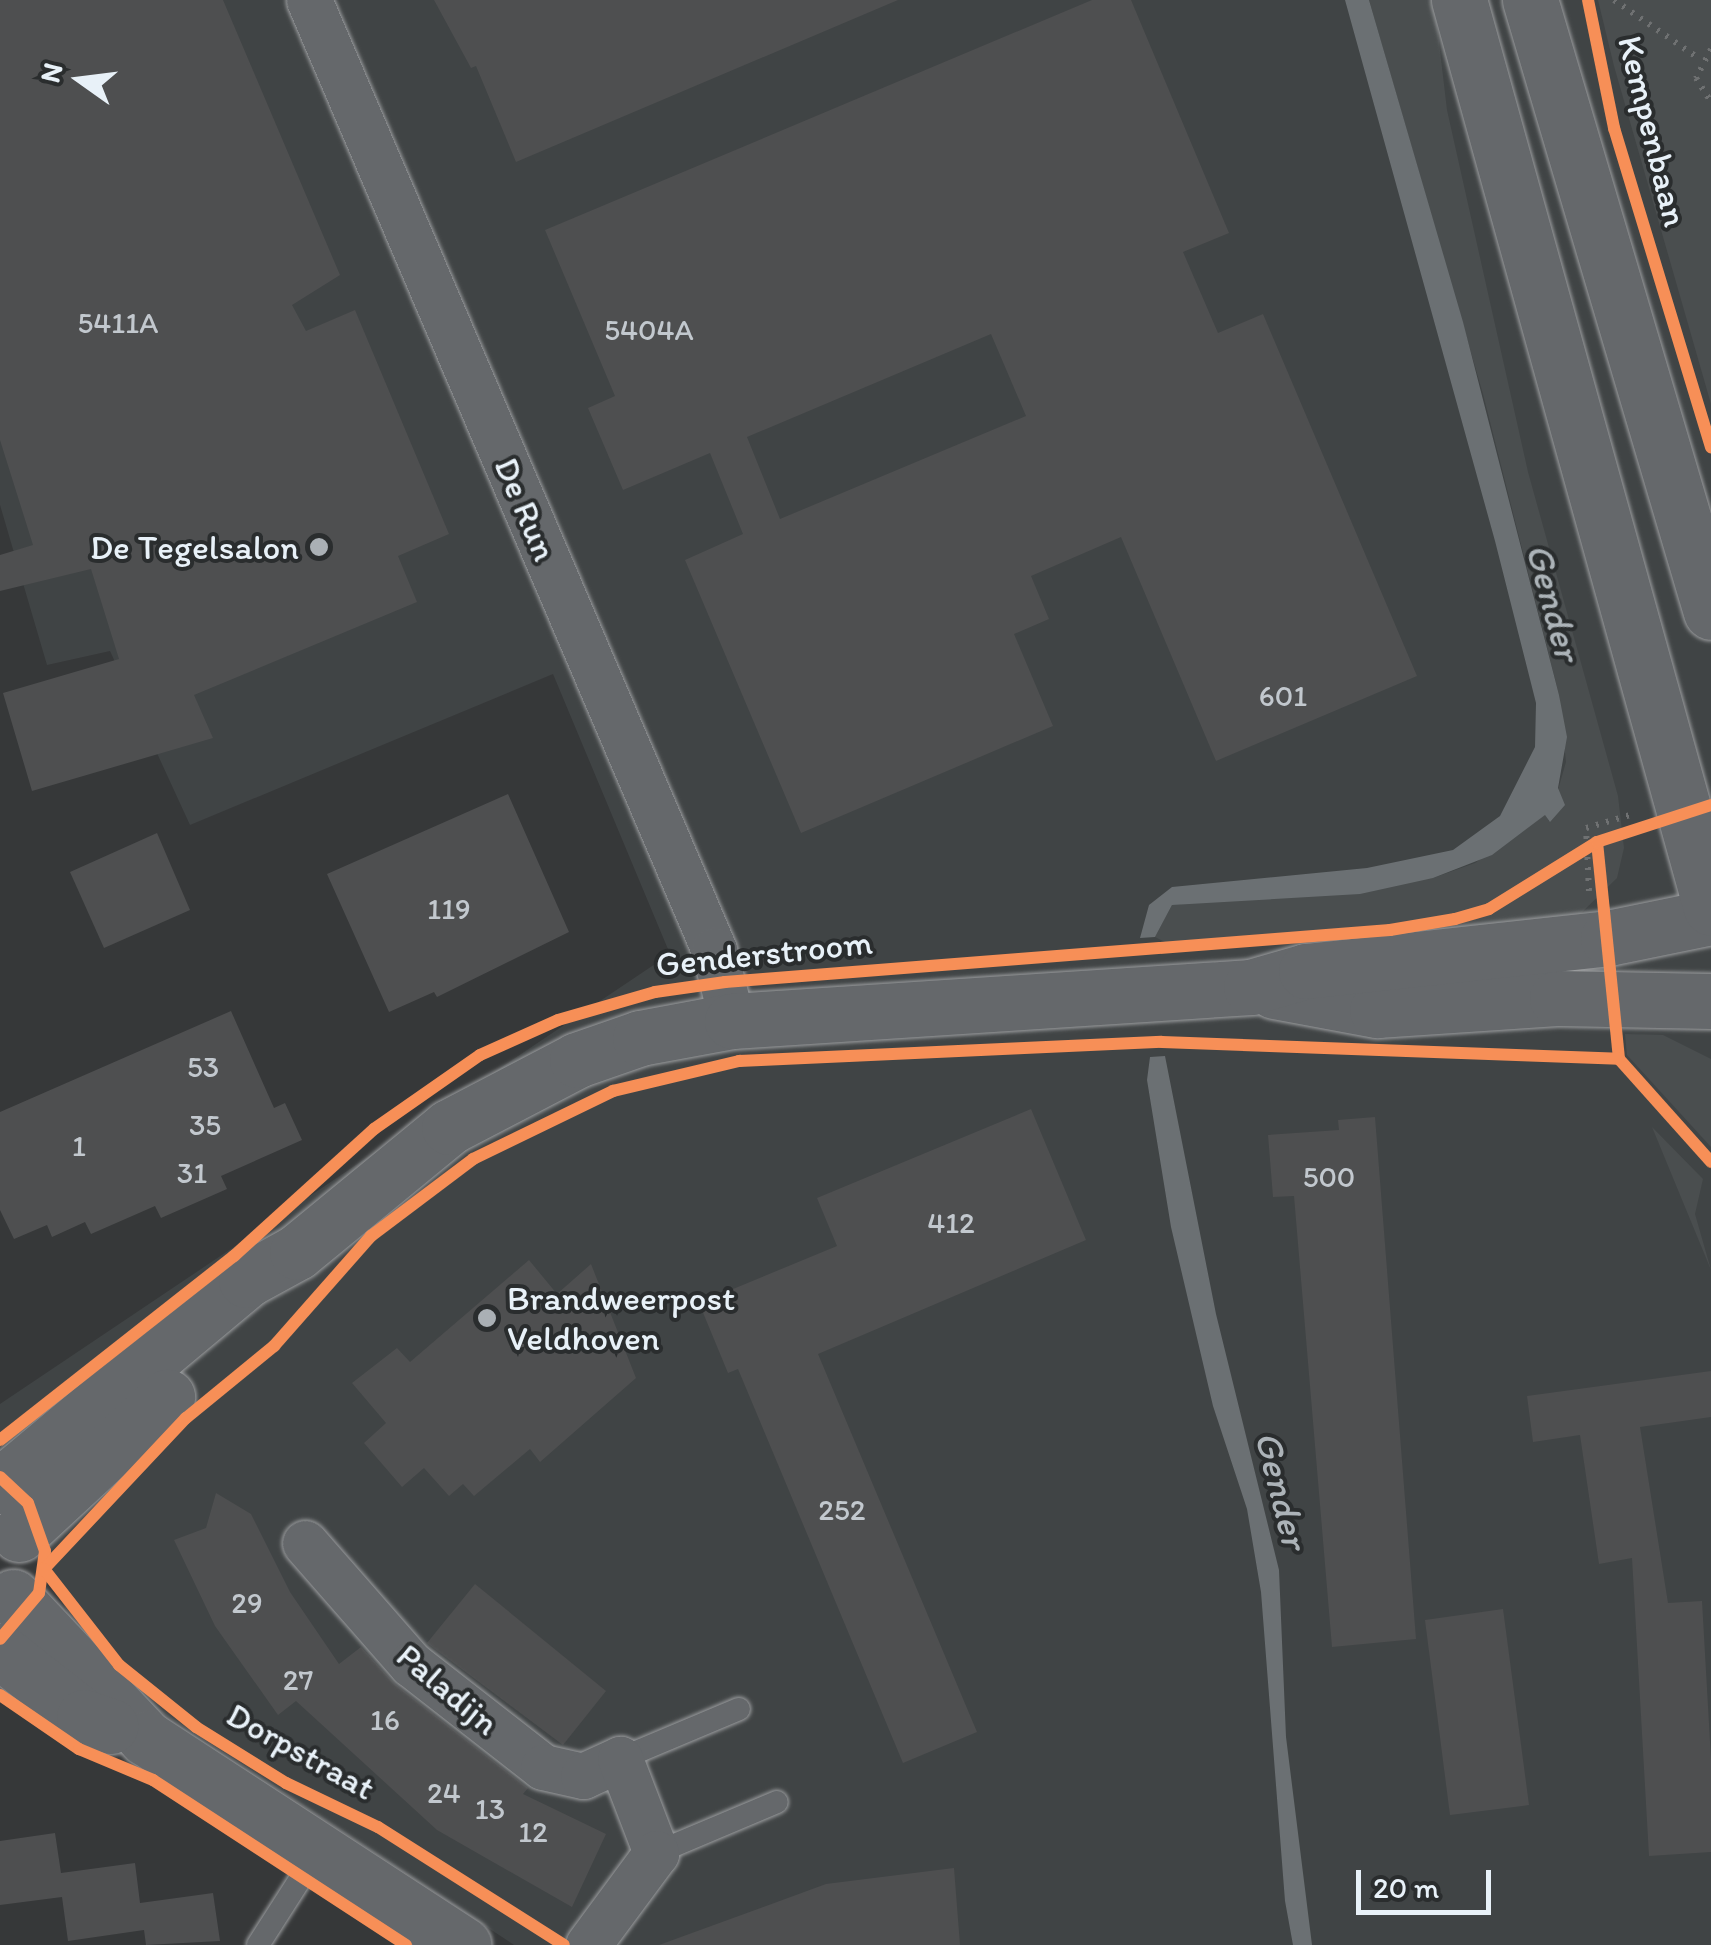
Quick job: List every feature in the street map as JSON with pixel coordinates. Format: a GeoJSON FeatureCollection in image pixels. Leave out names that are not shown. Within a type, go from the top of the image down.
{"type":"FeatureCollection","features":[{"type":"Feature","properties":{"kind":"street","name":"De Run"},"geometry":{"type":"LineString","coordinates":[[309,0],[714,950],[732,1022]]}},
{"type":"Feature","properties":{"kind":"street"},"geometry":{"type":"LineString","coordinates":[[1458,0],[1711,908]]}},
{"type":"Feature","properties":{"kind":"street"},"geometry":{"type":"LineString","coordinates":[[1530,0],[1711,612]]}},
{"type":"Feature","properties":{"kind":"street","name":"Genderstroom"},"geometry":{"type":"LineString","coordinates":[[6,1509],[267,1303],[297,1252],[391,1169],[499,1096],[640,1038],[732,1022],[1251,987],[1306,970],[1608,938],[1711,917]]}},
{"type":"Feature","properties":{"kind":"street","name":"Genderstroom"},"geometry":{"type":"LineString","coordinates":[[1251,987],[1376,1010],[1557,998],[1711,1001]]}},
{"type":"Feature","properties":{"kind":"street"},"geometry":{"type":"LineString","coordinates":[[6,1509],[24,1561],[6,1605]]}},
{"type":"Feature","properties":{"kind":"street","name":"Paladijn"},"geometry":{"type":"LineString","coordinates":[[304,1543],[411,1664],[543,1767],[583,1776],[620,1759]]}},
{"type":"Feature","properties":{"kind":"street","name":"Dorpstraat"},"geometry":{"type":"LineString","coordinates":[[6,1605],[146,1738],[464,1945]]}},
{"type":"Feature","properties":{"kind":"street","name":"Dorpstraat"},"geometry":{"type":"LineString","coordinates":[[0,1651],[84,1717],[146,1738]]}},
{"type":"Feature","properties":{"kind":"street"},"geometry":{"type":"LineString","coordinates":[[588,1945],[656,1853],[620,1759]]}},
{"type":"Feature","properties":{"kind":"lane","name":"Paladijn"},"geometry":{"type":"LineString","coordinates":[[620,1759],[738,1709]]}},
{"type":"Feature","properties":{"kind":"lane"},"geometry":{"type":"LineString","coordinates":[[656,1853],[777,1802]]}},
{"type":"Feature","properties":{"kind":"lane"},"geometry":{"type":"LineString","coordinates":[[258,1945],[320,1848]]}},
{"type":"Feature","properties":{"kind":"path"},"geometry":{"type":"LineString","coordinates":[[1614,0],[1700,59]]}},
{"type":"Feature","properties":{"kind":"path"},"geometry":{"type":"LineString","coordinates":[[1711,49],[1700,59],[1696,78],[1711,102]]}},
{"type":"Feature","properties":{"kind":"path"},"geometry":{"type":"LineString","coordinates":[[1574,855],[1598,842],[1682,815]]}},
{"type":"Feature","properties":{"kind":"path"},"geometry":{"type":"LineString","coordinates":[[1598,842],[1608,938]]}},
{"type":"Feature","properties":{"kind":"shaded area"},"geometry":{"type":"Polygon","coordinates":[[[0,0],[1711,0],[1711,1945],[514,1945],[94,1668],[0,1473],[0,1404],[670,954],[553,674],[190,825],[110,651],[47,665],[0,505],[0,0]]]}},
{"type":"Feature","properties":{"kind":"shaded area"},"geometry":{"type":"Polygon","coordinates":[[[1345,0],[1369,0],[1463,322],[1559,695],[1567,737],[1558,788],[1565,805],[1550,822],[1545,815],[1492,855],[1433,878],[1360,894],[1172,905],[1155,937],[1140,938],[1149,905],[1172,887],[1367,868],[1453,850],[1500,816],[1535,747],[1536,703],[1495,541],[1345,0]]]}},
{"type":"Feature","properties":{"kind":"shaded area"},"geometry":{"type":"Polygon","coordinates":[[[1369,0],[1434,0],[1447,110],[1528,472],[1618,796],[1624,848],[1617,878],[1574,920],[1519,933],[1319,931],[1167,943],[1155,937],[1172,905],[1433,878],[1475,863],[1545,814],[1549,821],[1566,762],[1559,695],[1483,394],[1369,0]]]}},
{"type":"Feature","properties":{"kind":"shaded area"},"geometry":{"type":"Polygon","coordinates":[[[1598,0],[1711,0],[1711,404],[1614,66],[1598,0]]]}},
{"type":"Feature","properties":{"kind":"shaded area"},"geometry":{"type":"Polygon","coordinates":[[[1625,1034],[1663,1035],[1711,1059],[1711,1147],[1627,1055],[1625,1034]]]}},
{"type":"Feature","properties":{"kind":"shaded area"},"geometry":{"type":"Polygon","coordinates":[[[1165,1056],[1216,1314],[1279,1570],[1286,1737],[1312,1945],[1293,1945],[1285,1901],[1261,1592],[1247,1509],[1213,1406],[1171,1227],[1147,1080],[1150,1057],[1165,1056]]]}},
{"type":"Feature","properties":{"kind":"shaded area"},"geometry":{"type":"Polygon","coordinates":[[[1652,1127],[1703,1179],[1695,1214],[1711,1270],[1652,1127]]]}},
{"type":"Feature","properties":{"kind":"building"},"geometry":{"type":"Polygon","coordinates":[[[0,0],[223,0],[340,275],[292,305],[306,331],[355,310],[449,534],[398,556],[417,602],[194,695],[213,738],[32,791],[3,693],[119,659],[91,569],[0,591],[0,555],[33,545],[0,440],[0,0]]]}},
{"type":"Feature","properties":{"kind":"building"},"geometry":{"type":"Polygon","coordinates":[[[434,0],[898,0],[516,162],[476,66],[471,68],[434,0]]]}},
{"type":"Feature","properties":{"kind":"building"},"geometry":{"type":"Polygon","coordinates":[[[1092,0],[1131,0],[1229,233],[1183,252],[1218,333],[1263,314],[1417,676],[1216,761],[1121,537],[1031,576],[1049,619],[1014,634],[1053,726],[801,833],[685,560],[743,534],[710,453],[623,490],[588,408],[615,396],[545,230],[1092,0]],[[991,334],[747,437],[780,519],[1026,416],[991,334]]]}},
{"type":"Feature","properties":{"kind":"building"},"geometry":{"type":"Polygon","coordinates":[[[508,794],[569,932],[437,997],[434,992],[389,1012],[327,874],[508,794]]]}},
{"type":"Feature","properties":{"kind":"building"},"geometry":{"type":"Polygon","coordinates":[[[157,833],[190,910],[104,948],[70,872],[157,833]]]}},
{"type":"Feature","properties":{"kind":"building"},"geometry":{"type":"Polygon","coordinates":[[[231,1011],[274,1108],[285,1103],[302,1140],[221,1176],[227,1189],[161,1218],[155,1206],[91,1234],[85,1222],[52,1237],[47,1225],[14,1239],[0,1210],[0,1112],[231,1011]]]}},
{"type":"Feature","properties":{"kind":"building"},"geometry":{"type":"Polygon","coordinates":[[[1031,1109],[1086,1240],[818,1354],[977,1732],[903,1763],[738,1369],[728,1373],[699,1303],[837,1246],[817,1198],[1031,1109]]]}},
{"type":"Feature","properties":{"kind":"building"},"geometry":{"type":"Polygon","coordinates":[[[1375,1117],[1416,1639],[1332,1647],[1294,1196],[1273,1197],[1268,1135],[1339,1130],[1338,1120],[1375,1117]]]}},
{"type":"Feature","properties":{"kind":"building"},"geometry":{"type":"Polygon","coordinates":[[[529,1260],[557,1294],[591,1264],[636,1378],[540,1462],[530,1449],[474,1496],[463,1484],[449,1496],[424,1468],[402,1487],[364,1443],[386,1423],[352,1383],[397,1348],[410,1362],[529,1260]]]}},
{"type":"Feature","properties":{"kind":"building"},"geometry":{"type":"Polygon","coordinates":[[[1711,1371],[1711,1417],[1640,1427],[1668,1603],[1702,1601],[1711,1759],[1711,1852],[1649,1856],[1632,1558],[1599,1564],[1580,1435],[1533,1442],[1527,1396],[1711,1371]]]}},
{"type":"Feature","properties":{"kind":"building"},"geometry":{"type":"Polygon","coordinates":[[[216,1493],[251,1514],[290,1592],[339,1664],[361,1647],[395,1684],[528,1788],[523,1794],[606,1834],[572,1907],[437,1830],[296,1701],[278,1715],[215,1626],[174,1540],[206,1528],[216,1493]]]}},
{"type":"Feature","properties":{"kind":"building"},"geometry":{"type":"Polygon","coordinates":[[[475,1584],[606,1691],[563,1745],[427,1643],[475,1584]]]}},
{"type":"Feature","properties":{"kind":"building"},"geometry":{"type":"Polygon","coordinates":[[[1503,1609],[1529,1805],[1450,1815],[1425,1620],[1503,1609]]]}},
{"type":"Feature","properties":{"kind":"building"},"geometry":{"type":"Polygon","coordinates":[[[55,1833],[61,1873],[135,1863],[140,1903],[213,1893],[220,1941],[146,1945],[144,1930],[68,1941],[62,1897],[0,1905],[0,1841],[55,1833]]]}},
{"type":"Feature","properties":{"kind":"building"},"geometry":{"type":"Polygon","coordinates":[[[954,1868],[960,1945],[659,1945],[826,1884],[954,1868]]]}},
{"type":"Feature","properties":{"kind":"cycle path","name":"Kempenbaan"},"geometry":{"type":"LineString","coordinates":[[1588,0],[1614,128],[1711,448]]}},
{"type":"Feature","properties":{"kind":"cycle path"},"geometry":{"type":"LineString","coordinates":[[0,1440],[234,1256],[374,1129],[480,1055],[558,1020],[655,992],[725,982],[1390,930],[1455,919],[1489,909],[1597,842],[1711,805]]}},
{"type":"Feature","properties":{"kind":"cycle path"},"geometry":{"type":"LineString","coordinates":[[1597,842],[1619,1059],[1711,1162]]}},
{"type":"Feature","properties":{"kind":"cycle path"},"geometry":{"type":"LineString","coordinates":[[44,1569],[186,1418],[274,1346],[371,1236],[473,1159],[613,1091],[739,1061],[1162,1042],[1619,1059]]}},
{"type":"Feature","properties":{"kind":"cycle path"},"geometry":{"type":"LineString","coordinates":[[0,1477],[28,1503],[45,1551],[39,1593],[0,1639]]}},
{"type":"Feature","properties":{"kind":"cycle path"},"geometry":{"type":"LineString","coordinates":[[44,1569],[119,1665],[196,1727],[286,1783],[378,1827],[564,1945]]}},
{"type":"Feature","properties":{"kind":"cycle path"},"geometry":{"type":"LineString","coordinates":[[0,1695],[79,1749],[153,1780],[406,1945]]}},
{"type":"Feature","properties":{"kind":"place","name":"De Tegelsalon"},"geometry":{"type":"Point","coordinates":[319,547]}},
{"type":"Feature","properties":{"kind":"place","name":"Brandweerpost Veldhoven"},"geometry":{"type":"Point","coordinates":[487,1318]}},
{"type":"Feature","properties":{"kind":"water label","name":"Gender"},"geometry":{"type":"Point","coordinates":[1553,602]}},
{"type":"Feature","properties":{"kind":"water label","name":"Gender"},"geometry":{"type":"Point","coordinates":[1281,1490]}}]}
